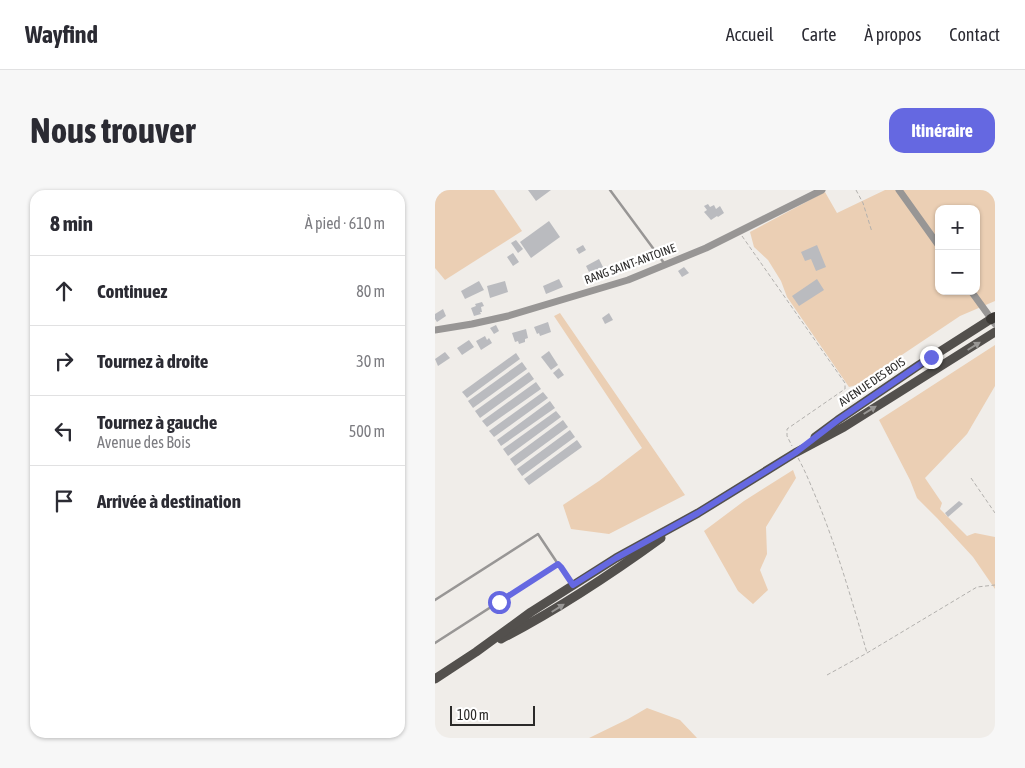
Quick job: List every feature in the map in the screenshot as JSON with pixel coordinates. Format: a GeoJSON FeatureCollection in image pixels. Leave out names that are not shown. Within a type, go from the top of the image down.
{"type":"FeatureCollection","features":[{"type":"Feature","properties":{"kind":"main road","name":"AVENUE DES BOIS"},"geometry":{"type":"LineString","coordinates":[[795,453],[862,403],[931,357],[994,320]]}},
{"type":"Feature","properties":{"kind":"main road","name":"AVENUE DES BOIS"},"geometry":{"type":"LineString","coordinates":[[435,680],[531,612],[616,558],[698,513],[795,453],[844,427],[995,332]]}},
{"type":"Feature","properties":{"kind":"main road","name":"AVENUE DES BOIS"},"geometry":{"type":"LineString","coordinates":[[477,652],[536,621],[579,594],[698,513]]}},
{"type":"Feature","properties":{"kind":"street","name":"RANG SAINT-ANTOINE"},"geometry":{"type":"LineString","coordinates":[[435,330],[508,316],[628,280],[706,248],[822,190]]}},
{"type":"Feature","properties":{"kind":"street"},"geometry":{"type":"LineString","coordinates":[[899,190],[935,240]]}},
{"type":"Feature","properties":{"kind":"street"},"geometry":{"type":"LineString","coordinates":[[974,295],[994,320]]}},
{"type":"Feature","properties":{"kind":"lane"},"geometry":{"type":"LineString","coordinates":[[610,190],[665,265]]}},
{"type":"Feature","properties":{"kind":"lane"},"geometry":{"type":"LineString","coordinates":[[435,600],[538,534],[579,594]]}},
{"type":"Feature","properties":{"kind":"lane"},"geometry":{"type":"LineString","coordinates":[[435,643],[558,564]]}},
{"type":"Feature","properties":{"kind":"path"},"geometry":{"type":"LineString","coordinates":[[856,190],[863,203],[872,232]]}},
{"type":"Feature","properties":{"kind":"path"},"geometry":{"type":"LineString","coordinates":[[738,232],[845,383],[845,389],[787,429],[787,436],[803,467],[827,524],[844,571],[867,653]]}},
{"type":"Feature","properties":{"kind":"path"},"geometry":{"type":"LineString","coordinates":[[971,478],[995,513]]}},
{"type":"Feature","properties":{"kind":"path"},"geometry":{"type":"LineString","coordinates":[[827,675],[977,587],[995,585]]}},
{"type":"Feature","properties":{"kind":"shaded area"},"geometry":{"type":"Polygon","coordinates":[[[435,190],[494,190],[522,231],[445,280],[435,268],[435,190]]]}},
{"type":"Feature","properties":{"kind":"shaded area"},"geometry":{"type":"Polygon","coordinates":[[[885,190],[995,190],[995,301],[960,316],[857,385],[849,387],[787,297],[781,281],[768,260],[754,247],[750,232],[825,192],[837,213],[885,190]]]}},
{"type":"Feature","properties":{"kind":"shaded area"},"geometry":{"type":"Polygon","coordinates":[[[560,313],[685,495],[609,534],[571,529],[563,505],[599,481],[642,448],[554,316],[560,313]]]}},
{"type":"Feature","properties":{"kind":"shaded area"},"geometry":{"type":"Polygon","coordinates":[[[995,345],[995,386],[967,434],[925,478],[942,503],[940,509],[967,536],[975,533],[995,537],[995,589],[973,557],[917,498],[910,480],[879,420],[995,345]]]}},
{"type":"Feature","properties":{"kind":"shaded area"},"geometry":{"type":"Polygon","coordinates":[[[793,470],[796,478],[766,527],[767,554],[760,570],[768,590],[753,604],[738,591],[704,531],[744,501],[793,470]]]}},
{"type":"Feature","properties":{"kind":"shaded area"},"geometry":{"type":"Polygon","coordinates":[[[647,708],[680,720],[697,738],[589,738],[628,719],[647,708]]]}},
{"type":"Feature","properties":{"kind":"building"},"geometry":{"type":"Polygon","coordinates":[[[528,190],[551,190],[536,201],[528,190]]]}},
{"type":"Feature","properties":{"kind":"building"},"geometry":{"type":"Polygon","coordinates":[[[708,204],[710,207],[714,205],[716,209],[720,206],[724,213],[711,220],[704,212],[707,210],[704,206],[708,204]]]}},
{"type":"Feature","properties":{"kind":"building"},"geometry":{"type":"Polygon","coordinates":[[[549,221],[560,237],[531,258],[520,242],[549,221]]]}},
{"type":"Feature","properties":{"kind":"building"},"geometry":{"type":"Polygon","coordinates":[[[516,240],[523,249],[518,253],[511,243],[516,240]]]}},
{"type":"Feature","properties":{"kind":"building"},"geometry":{"type":"Polygon","coordinates":[[[583,245],[586,250],[579,254],[576,249],[583,245]]]}},
{"type":"Feature","properties":{"kind":"building"},"geometry":{"type":"Polygon","coordinates":[[[817,245],[826,267],[816,271],[811,259],[805,261],[801,252],[817,245]]]}},
{"type":"Feature","properties":{"kind":"building"},"geometry":{"type":"Polygon","coordinates":[[[513,253],[519,262],[513,266],[507,257],[513,253]]]}},
{"type":"Feature","properties":{"kind":"building"},"geometry":{"type":"Polygon","coordinates":[[[599,259],[604,269],[596,273],[594,270],[589,272],[586,266],[599,259]]]}},
{"type":"Feature","properties":{"kind":"building"},"geometry":{"type":"Polygon","coordinates":[[[684,267],[689,273],[682,277],[678,271],[684,267]]]}},
{"type":"Feature","properties":{"kind":"building"},"geometry":{"type":"Polygon","coordinates":[[[559,279],[563,287],[546,294],[543,286],[559,279]]]}},
{"type":"Feature","properties":{"kind":"building"},"geometry":{"type":"Polygon","coordinates":[[[817,279],[824,290],[799,306],[792,296],[817,279]]]}},
{"type":"Feature","properties":{"kind":"building"},"geometry":{"type":"Polygon","coordinates":[[[479,281],[484,290],[465,299],[461,291],[479,281]]]}},
{"type":"Feature","properties":{"kind":"building"},"geometry":{"type":"Polygon","coordinates":[[[505,281],[508,292],[490,298],[487,286],[505,281]]]}},
{"type":"Feature","properties":{"kind":"building"},"geometry":{"type":"Polygon","coordinates":[[[482,302],[484,306],[481,307],[481,314],[474,316],[471,308],[476,306],[475,304],[482,302]]]}},
{"type":"Feature","properties":{"kind":"building"},"geometry":{"type":"Polygon","coordinates":[[[443,309],[446,316],[437,322],[435,314],[443,309]]]}},
{"type":"Feature","properties":{"kind":"building"},"geometry":{"type":"Polygon","coordinates":[[[609,313],[613,320],[605,324],[602,318],[609,313]]]}},
{"type":"Feature","properties":{"kind":"building"},"geometry":{"type":"Polygon","coordinates":[[[548,322],[551,332],[540,336],[539,333],[537,334],[534,327],[548,322]]]}},
{"type":"Feature","properties":{"kind":"building"},"geometry":{"type":"Polygon","coordinates":[[[496,325],[499,331],[494,334],[490,328],[496,325]]]}},
{"type":"Feature","properties":{"kind":"building"},"geometry":{"type":"Polygon","coordinates":[[[526,329],[528,338],[525,339],[525,342],[519,344],[518,341],[515,342],[512,333],[526,329]]]}},
{"type":"Feature","properties":{"kind":"building"},"geometry":{"type":"Polygon","coordinates":[[[485,336],[492,343],[481,350],[476,341],[485,336]]]}},
{"type":"Feature","properties":{"kind":"building"},"geometry":{"type":"Polygon","coordinates":[[[469,340],[474,347],[462,355],[457,348],[469,340]]]}},
{"type":"Feature","properties":{"kind":"building"},"geometry":{"type":"Polygon","coordinates":[[[549,351],[558,365],[551,370],[541,357],[549,351]]]}},
{"type":"Feature","properties":{"kind":"building"},"geometry":{"type":"Polygon","coordinates":[[[445,352],[450,358],[438,366],[435,359],[445,352]]]}},
{"type":"Feature","properties":{"kind":"building"},"geometry":{"type":"Polygon","coordinates":[[[516,353],[520,359],[467,398],[462,392],[516,353]]]}},
{"type":"Feature","properties":{"kind":"building"},"geometry":{"type":"Polygon","coordinates":[[[522,362],[527,369],[473,408],[468,401],[522,362]]]}},
{"type":"Feature","properties":{"kind":"building"},"geometry":{"type":"Polygon","coordinates":[[[559,368],[564,375],[558,379],[553,373],[559,368]]]}},
{"type":"Feature","properties":{"kind":"building"},"geometry":{"type":"Polygon","coordinates":[[[529,372],[534,379],[480,418],[475,411],[529,372]]]}},
{"type":"Feature","properties":{"kind":"building"},"geometry":{"type":"Polygon","coordinates":[[[536,382],[541,389],[487,427],[482,421],[536,382]]]}},
{"type":"Feature","properties":{"kind":"building"},"geometry":{"type":"Polygon","coordinates":[[[543,392],[548,398],[494,437],[489,431],[543,392]]]}},
{"type":"Feature","properties":{"kind":"building"},"geometry":{"type":"Polygon","coordinates":[[[550,401],[555,408],[501,446],[497,440],[550,401]]]}},
{"type":"Feature","properties":{"kind":"building"},"geometry":{"type":"Polygon","coordinates":[[[556,411],[561,417],[508,456],[503,449],[556,411]]]}},
{"type":"Feature","properties":{"kind":"building"},"geometry":{"type":"Polygon","coordinates":[[[563,420],[568,427],[515,466],[510,459],[563,420]]]}},
{"type":"Feature","properties":{"kind":"building"},"geometry":{"type":"Polygon","coordinates":[[[570,430],[575,437],[522,476],[517,469],[570,430]]]}},
{"type":"Feature","properties":{"kind":"building"},"geometry":{"type":"Polygon","coordinates":[[[577,440],[582,447],[529,485],[524,479],[577,440]]]}},
{"type":"Feature","properties":{"kind":"building"},"geometry":{"type":"Polygon","coordinates":[[[959,501],[963,504],[948,517],[945,513],[959,501]]]}},
{"type":"Feature","properties":{"kind":"route"},"geometry":{"type":"LineString","coordinates":[[499,602],[558,564],[573,585],[616,558],[698,513],[795,453],[838,420],[931,357]]}}]}
